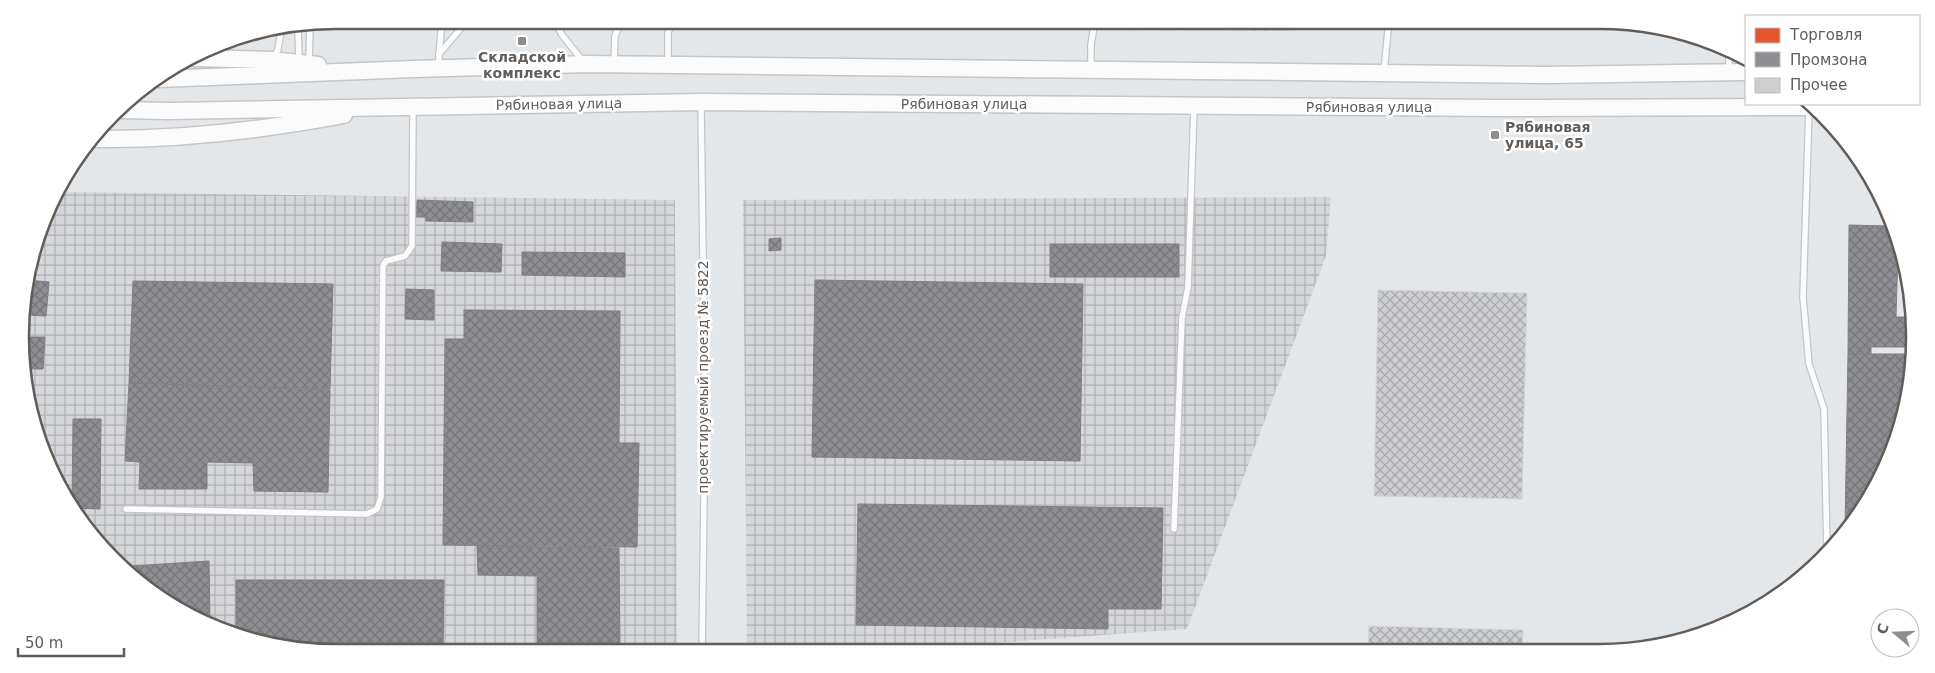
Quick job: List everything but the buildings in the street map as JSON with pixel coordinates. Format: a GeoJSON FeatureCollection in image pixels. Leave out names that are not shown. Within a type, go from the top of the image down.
{"type":"FeatureCollection","features":[{"type":"Feature","properties":{"kind":"main road"},"geometry":{"type":"LineString","coordinates":[[204,58],[272,60],[369,72]]}},
{"type":"Feature","properties":{"kind":"main road"},"geometry":{"type":"LineString","coordinates":[[170,79],[369,72],[438,61],[1548,75],[1745,72]]}},
{"type":"Feature","properties":{"kind":"main road","name":"Рябиновая улица"},"geometry":{"type":"LineString","coordinates":[[128,110],[701,102],[1498,108],[1803,107]]}},
{"type":"Feature","properties":{"kind":"main road"},"geometry":{"type":"LineString","coordinates":[[101,139],[138,140],[280,127],[392,106]]}},
{"type":"Feature","properties":{"kind":"lane"},"geometry":{"type":"LineString","coordinates":[[438,61],[441,29]]}},
{"type":"Feature","properties":{"kind":"lane"},"geometry":{"type":"LineString","coordinates":[[438,61],[461,29]]}},
{"type":"Feature","properties":{"kind":"lane"},"geometry":{"type":"LineString","coordinates":[[559,29],[579,59],[588,64]]}},
{"type":"Feature","properties":{"kind":"lane"},"geometry":{"type":"LineString","coordinates":[[614,64],[615,36],[618,29]]}},
{"type":"Feature","properties":{"kind":"lane"},"geometry":{"type":"LineString","coordinates":[[668,65],[669,29]]}},
{"type":"Feature","properties":{"kind":"lane"},"geometry":{"type":"LineString","coordinates":[[1091,69],[1091,45],[1094,29]]}},
{"type":"Feature","properties":{"kind":"lane"},"geometry":{"type":"LineString","coordinates":[[1384,72],[1388,29]]}},
{"type":"Feature","properties":{"kind":"lane"},"geometry":{"type":"LineString","coordinates":[[304,64],[309,30]]}},
{"type":"Feature","properties":{"kind":"lane"},"geometry":{"type":"LineString","coordinates":[[298,31],[304,64]]}},
{"type":"Feature","properties":{"kind":"lane"},"geometry":{"type":"LineString","coordinates":[[272,60],[278,49],[280,34]]}},
{"type":"Feature","properties":{"kind":"lane"},"geometry":{"type":"LineString","coordinates":[[1729,57],[1729,72]]}},
{"type":"Feature","properties":{"kind":"lane","name":"проектируемый проезд № 5822"},"geometry":{"type":"LineString","coordinates":[[701,102],[704,414],[702,644]]}},
{"type":"Feature","properties":{"kind":"lane"},"geometry":{"type":"LineString","coordinates":[[126,509],[367,514],[377,509],[381,497],[383,266],[386,261],[405,256],[412,246],[413,106]]}},
{"type":"Feature","properties":{"kind":"lane"},"geometry":{"type":"LineString","coordinates":[[1174,529],[1182,318],[1188,287],[1194,106]]}},
{"type":"Feature","properties":{"kind":"lane"},"geometry":{"type":"LineString","coordinates":[[1810,113],[1803,297],[1809,364],[1824,409],[1827,542]]}},
{"type":"Feature","properties":{"kind":"shaded area"},"geometry":{"type":"Polygon","coordinates":[[[820,29],[1294,29],[1294,31],[820,29]]]}},
{"type":"Feature","properties":{"kind":"shaded area"},"geometry":{"type":"Polygon","coordinates":[[[65,192],[675,200],[677,644],[316,644],[257,634],[200,613],[149,581],[119,554],[92,524],[60,473],[39,416],[31,377],[29,316],[39,257],[52,219],[65,192]]]}},
{"type":"Feature","properties":{"kind":"shaded area"},"geometry":{"type":"Polygon","coordinates":[[[1331,197],[1326,256],[1187,629],[978,644],[747,644],[743,200],[1331,197]]]}},
{"type":"Feature","properties":{"kind":"place","name":"Складской комплекс"},"geometry":{"type":"Point","coordinates":[522,41]}},
{"type":"Feature","properties":{"kind":"place","name":"Рябиновая улица, 65"},"geometry":{"type":"Point","coordinates":[1495,135]}}]}
